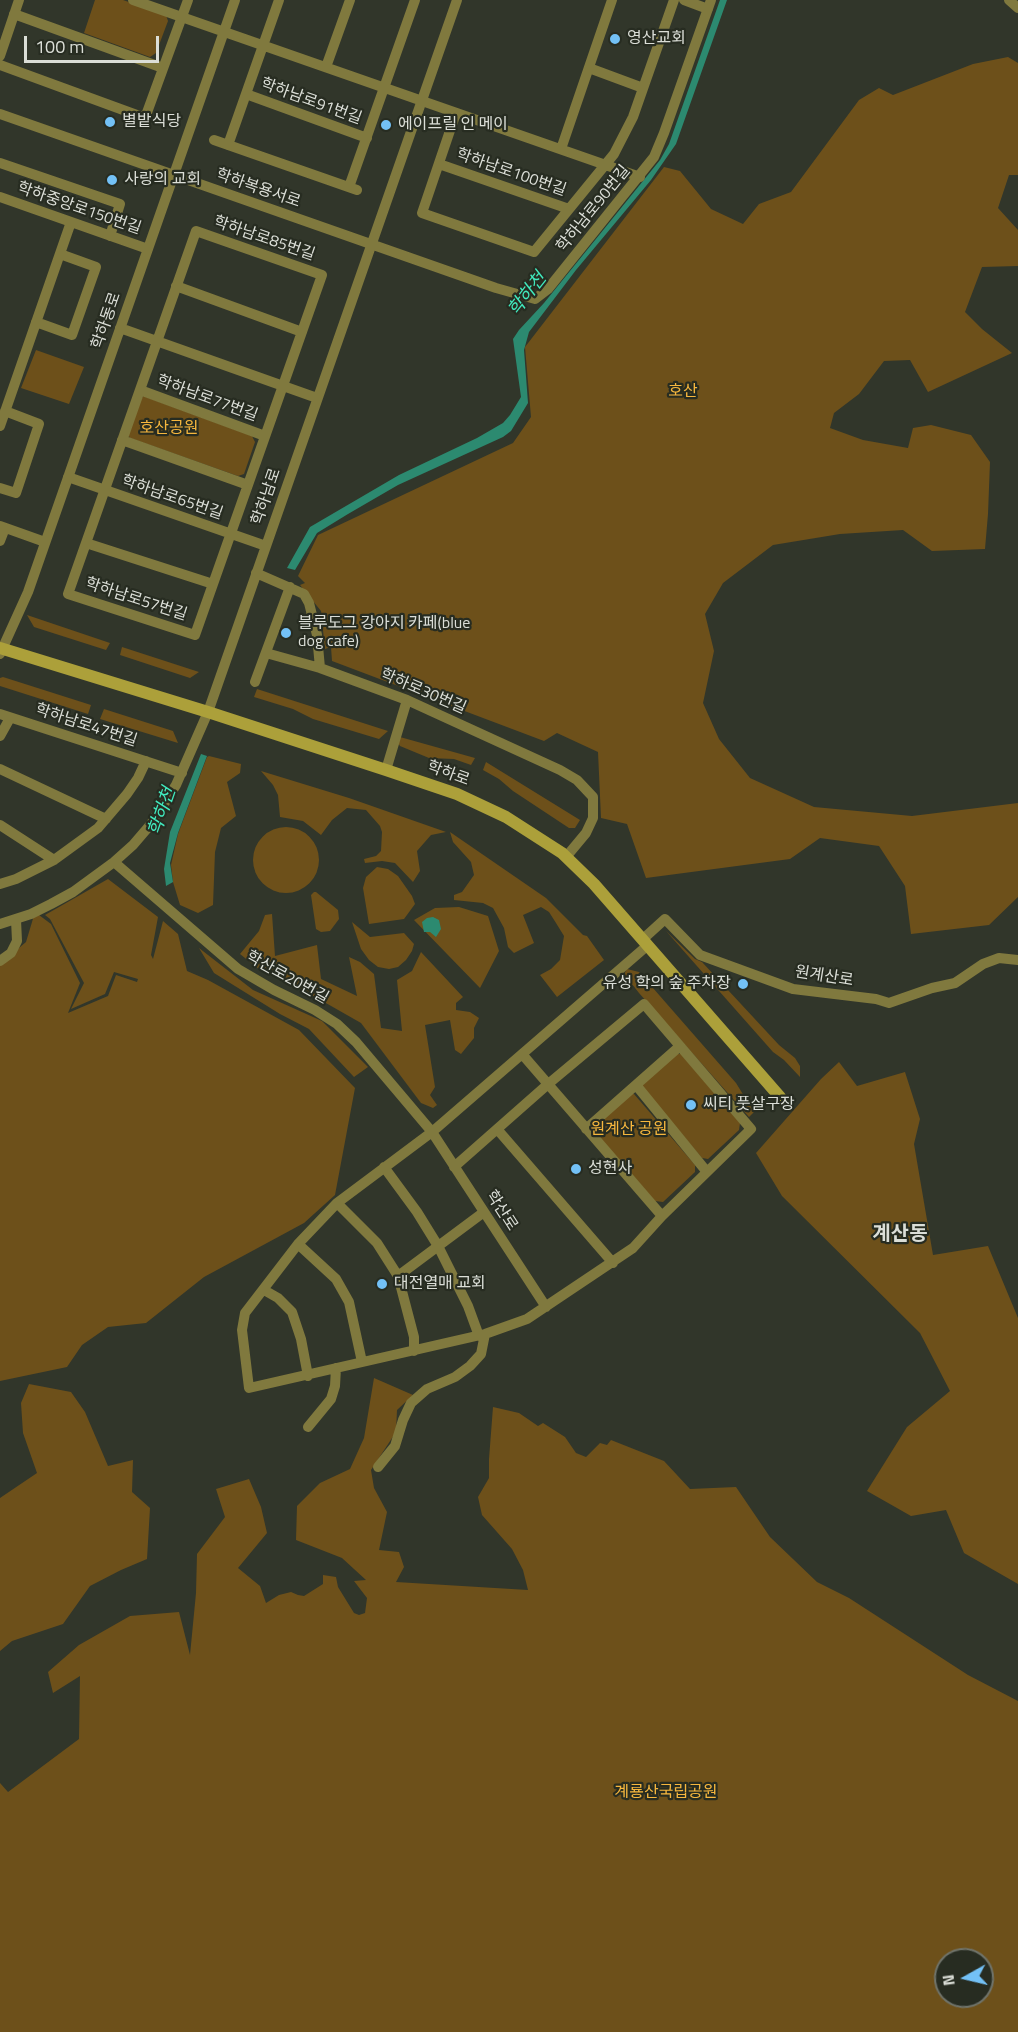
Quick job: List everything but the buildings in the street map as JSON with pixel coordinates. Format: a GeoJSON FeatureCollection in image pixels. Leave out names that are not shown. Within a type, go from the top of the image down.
{"type":"FeatureCollection","features":[{"type":"Feature","properties":{"kind":"street"},"geometry":{"type":"LineString","coordinates":[[0,56],[19,0]]}},
{"type":"Feature","properties":{"kind":"street"},"geometry":{"type":"LineString","coordinates":[[133,0],[640,177]]}},
{"type":"Feature","properties":{"kind":"street"},"geometry":{"type":"LineString","coordinates":[[0,65],[145,118],[188,0]]}},
{"type":"Feature","properties":{"kind":"street","name":"학하동로"},"geometry":{"type":"LineString","coordinates":[[1,650],[27,592],[45,542],[235,0]]}},
{"type":"Feature","properties":{"kind":"street","name":"학하남로91번길"},"geometry":{"type":"LineString","coordinates":[[214,140],[353,188],[367,138],[246,94],[279,0]]}},
{"type":"Feature","properties":{"kind":"street"},"geometry":{"type":"LineString","coordinates":[[326,67],[350,0]]}},
{"type":"Feature","properties":{"kind":"street"},"geometry":{"type":"LineString","coordinates":[[367,138],[415,0]]}},
{"type":"Feature","properties":{"kind":"street","name":"학하남로"},"geometry":{"type":"LineString","coordinates":[[0,924],[15,920],[73,892],[114,862],[151,824],[182,773],[208,712],[457,0]]}},
{"type":"Feature","properties":{"kind":"street"},"geometry":{"type":"LineString","coordinates":[[561,149],[612,0]]}},
{"type":"Feature","properties":{"kind":"street","name":"학하남로100번길"},"geometry":{"type":"LineString","coordinates":[[456,113],[439,164],[569,209],[614,154],[633,117],[674,0]]}},
{"type":"Feature","properties":{"kind":"street"},"geometry":{"type":"LineString","coordinates":[[684,0],[710,4]]}},
{"type":"Feature","properties":{"kind":"street"},"geometry":{"type":"LineString","coordinates":[[1009,0],[1018,8]]}},
{"type":"Feature","properties":{"kind":"street","name":"학하남로90번길"},"geometry":{"type":"LineString","coordinates":[[371,244],[496,288],[535,299],[548,289],[640,177],[657,150],[710,4]]}},
{"type":"Feature","properties":{"kind":"street"},"geometry":{"type":"LineString","coordinates":[[14,14],[163,68]]}},
{"type":"Feature","properties":{"kind":"street"},"geometry":{"type":"LineString","coordinates":[[589,68],[643,88]]}},
{"type":"Feature","properties":{"kind":"street"},"geometry":{"type":"LineString","coordinates":[[228,145],[246,94]]}},
{"type":"Feature","properties":{"kind":"street","name":"학하복용서로"},"geometry":{"type":"LineString","coordinates":[[0,114],[371,244]]}},
{"type":"Feature","properties":{"kind":"street"},"geometry":{"type":"LineString","coordinates":[[0,163],[120,204],[110,236]]}},
{"type":"Feature","properties":{"kind":"street"},"geometry":{"type":"LineString","coordinates":[[439,164],[422,213],[534,252],[569,209]]}},
{"type":"Feature","properties":{"kind":"street","name":"학하중앙로150번길"},"geometry":{"type":"LineString","coordinates":[[0,197],[148,249]]}},
{"type":"Feature","properties":{"kind":"street"},"geometry":{"type":"LineString","coordinates":[[0,426],[71,222]]}},
{"type":"Feature","properties":{"kind":"street","name":"학하남로85번길"},"geometry":{"type":"LineString","coordinates":[[196,231],[322,275]]}},
{"type":"Feature","properties":{"kind":"street","name":"학하남로77번길"},"geometry":{"type":"LineString","coordinates":[[196,231],[140,390],[265,436],[322,275]]}},
{"type":"Feature","properties":{"kind":"street"},"geometry":{"type":"LineString","coordinates":[[36,322],[72,335],[96,267],[60,254]]}},
{"type":"Feature","properties":{"kind":"street"},"geometry":{"type":"LineString","coordinates":[[176,286],[302,332]]}},
{"type":"Feature","properties":{"kind":"street"},"geometry":{"type":"LineString","coordinates":[[120,328],[317,398]]}},
{"type":"Feature","properties":{"kind":"street","name":"학하남로65번길"},"geometry":{"type":"LineString","coordinates":[[68,594],[140,390]]}},
{"type":"Feature","properties":{"kind":"street"},"geometry":{"type":"LineString","coordinates":[[0,488],[16,493],[39,424],[5,411]]}},
{"type":"Feature","properties":{"kind":"street","name":"학하남로65번길"},"geometry":{"type":"LineString","coordinates":[[195,635],[265,436]]}},
{"type":"Feature","properties":{"kind":"street"},"geometry":{"type":"LineString","coordinates":[[122,440],[248,485]]}},
{"type":"Feature","properties":{"kind":"street","name":"학하남로65번길"},"geometry":{"type":"LineString","coordinates":[[68,477],[266,546]]}},
{"type":"Feature","properties":{"kind":"street"},"geometry":{"type":"LineString","coordinates":[[0,541],[2,527],[45,542]]}},
{"type":"Feature","properties":{"kind":"street"},"geometry":{"type":"LineString","coordinates":[[86,543],[213,584]]}},
{"type":"Feature","properties":{"kind":"street"},"geometry":{"type":"LineString","coordinates":[[256,573],[304,594],[309,603],[317,635],[320,668]]}},
{"type":"Feature","properties":{"kind":"street"},"geometry":{"type":"LineString","coordinates":[[255,682],[290,587]]}},
{"type":"Feature","properties":{"kind":"street","name":"학하남로57번길"},"geometry":{"type":"LineString","coordinates":[[68,594],[195,635]]}},
{"type":"Feature","properties":{"kind":"street","name":"학하로"},"geometry":{"type":"LineString","coordinates":[[1,650],[208,712],[386,770],[457,794],[506,816],[566,857],[594,884],[780,1097]]}},
{"type":"Feature","properties":{"kind":"street","name":"학하로30번길"},"geometry":{"type":"LineString","coordinates":[[266,653],[320,668],[407,700],[560,770],[577,780],[593,797],[593,818],[586,833],[566,857]]}},
{"type":"Feature","properties":{"kind":"street"},"geometry":{"type":"LineString","coordinates":[[386,770],[407,700]]}},
{"type":"Feature","properties":{"kind":"street"},"geometry":{"type":"LineString","coordinates":[[0,736],[5,716]]}},
{"type":"Feature","properties":{"kind":"street","name":"학하남로47번길"},"geometry":{"type":"LineString","coordinates":[[0,884],[16,879],[54,860],[82,841],[106,819],[138,778],[146,761],[5,716]]}},
{"type":"Feature","properties":{"kind":"street"},"geometry":{"type":"LineString","coordinates":[[146,761],[182,773]]}},
{"type":"Feature","properties":{"kind":"street"},"geometry":{"type":"LineString","coordinates":[[0,769],[106,819]]}},
{"type":"Feature","properties":{"kind":"street"},"geometry":{"type":"LineString","coordinates":[[0,825],[54,860]]}},
{"type":"Feature","properties":{"kind":"street","name":"학산로20번길"},"geometry":{"type":"LineString","coordinates":[[114,862],[238,969],[337,1024],[356,1042],[432,1132]]}},
{"type":"Feature","properties":{"kind":"street"},"geometry":{"type":"LineString","coordinates":[[0,961],[11,953],[17,941],[15,920]]}},
{"type":"Feature","properties":{"kind":"street","name":"원계산로"},"geometry":{"type":"LineString","coordinates":[[645,942],[665,920],[700,955],[793,989],[876,999],[889,1003],[932,988],[955,983],[983,964],[999,958],[1018,960]]}},
{"type":"Feature","properties":{"kind":"street"},"geometry":{"type":"LineString","coordinates":[[454,1167],[644,1004],[751,1129],[707,1172],[684,1201],[662,1216],[633,1248],[527,1319],[482,1335],[249,1388],[242,1330],[245,1313],[298,1244],[337,1203],[432,1132],[645,942]]}},
{"type":"Feature","properties":{"kind":"street"},"geometry":{"type":"LineString","coordinates":[[586,1129],[680,1046]]}},
{"type":"Feature","properties":{"kind":"street"},"geometry":{"type":"LineString","coordinates":[[522,1054],[662,1216]]}},
{"type":"Feature","properties":{"kind":"street"},"geometry":{"type":"LineString","coordinates":[[636,1085],[707,1172]]}},
{"type":"Feature","properties":{"kind":"street"},"geometry":{"type":"LineString","coordinates":[[497,1129],[613,1263]]}},
{"type":"Feature","properties":{"kind":"street","name":"학산로"},"geometry":{"type":"LineString","coordinates":[[432,1132],[546,1307]]}},
{"type":"Feature","properties":{"kind":"street"},"geometry":{"type":"LineString","coordinates":[[378,1467],[394,1446],[411,1403],[428,1389],[455,1377],[470,1366],[481,1354],[482,1335],[438,1246],[417,1212],[384,1167]]}},
{"type":"Feature","properties":{"kind":"street"},"geometry":{"type":"LineString","coordinates":[[337,1203],[377,1243],[398,1276],[414,1337],[414,1351]]}},
{"type":"Feature","properties":{"kind":"street"},"geometry":{"type":"LineString","coordinates":[[398,1276],[484,1212]]}},
{"type":"Feature","properties":{"kind":"street"},"geometry":{"type":"LineString","coordinates":[[298,1244],[336,1279],[349,1302],[362,1362]]}},
{"type":"Feature","properties":{"kind":"street"},"geometry":{"type":"LineString","coordinates":[[264,1290],[278,1298],[292,1312],[301,1340],[308,1376]]}},
{"type":"Feature","properties":{"kind":"street"},"geometry":{"type":"LineString","coordinates":[[308,1427],[331,1399],[335,1386],[336,1368]]}},
{"type":"Feature","properties":{"kind":"green space"},"geometry":{"type":"Polygon","coordinates":[[[95,0],[123,0],[166,15],[168,21],[156,53],[150,57],[84,33],[95,0]]]}},
{"type":"Feature","properties":{"kind":"green space","name":"호산"},"geometry":{"type":"Polygon","coordinates":[[[1008,57],[1018,63],[1018,175],[1009,175],[998,208],[1018,230],[1018,266],[982,267],[965,312],[1012,353],[928,392],[910,360],[884,361],[859,394],[834,413],[830,428],[863,440],[908,448],[913,428],[931,425],[971,435],[990,462],[985,549],[932,551],[903,530],[840,534],[773,545],[723,583],[705,614],[714,651],[703,703],[719,739],[750,778],[814,807],[912,816],[1018,803],[1018,897],[989,925],[911,934],[905,886],[879,846],[820,838],[790,859],[646,878],[627,824],[601,818],[598,752],[557,733],[544,741],[332,661],[331,647],[325,649],[321,611],[300,585],[305,583],[298,576],[318,535],[513,443],[531,417],[525,347],[664,167],[680,171],[711,209],[743,224],[759,204],[791,192],[859,100],[879,88],[893,95],[973,64],[1008,57]]]}},
{"type":"Feature","properties":{"kind":"green space"},"geometry":{"type":"Polygon","coordinates":[[[36,350],[84,367],[69,404],[21,388],[36,350]]]}},
{"type":"Feature","properties":{"kind":"green space","name":"호산공원"},"geometry":{"type":"Polygon","coordinates":[[[143,396],[252,436],[255,442],[244,474],[238,476],[130,438],[126,431],[143,396]]]}},
{"type":"Feature","properties":{"kind":"green space"},"geometry":{"type":"Polygon","coordinates":[[[27,615],[110,643],[106,650],[34,627],[27,615]]]}},
{"type":"Feature","properties":{"kind":"green space"},"geometry":{"type":"Polygon","coordinates":[[[122,647],[199,672],[190,678],[120,655],[122,647]]]}},
{"type":"Feature","properties":{"kind":"green space"},"geometry":{"type":"Polygon","coordinates":[[[3,677],[91,705],[88,714],[0,686],[0,678],[3,677]]]}},
{"type":"Feature","properties":{"kind":"green space"},"geometry":{"type":"Polygon","coordinates":[[[257,689],[388,731],[379,739],[313,719],[293,709],[254,697],[257,689]]]}},
{"type":"Feature","properties":{"kind":"green space"},"geometry":{"type":"Polygon","coordinates":[[[104,709],[173,731],[178,743],[100,719],[104,709]]]}},
{"type":"Feature","properties":{"kind":"green space"},"geometry":{"type":"Polygon","coordinates":[[[400,737],[475,758],[471,765],[454,759],[429,758],[400,746],[398,743],[400,737]]]}},
{"type":"Feature","properties":{"kind":"green space"},"geometry":{"type":"Polygon","coordinates":[[[209,756],[241,764],[240,773],[227,782],[236,816],[221,828],[215,852],[213,905],[198,913],[180,905],[171,865],[178,834],[209,756]]]}},
{"type":"Feature","properties":{"kind":"green space"},"geometry":{"type":"Polygon","coordinates":[[[486,762],[580,820],[575,828],[569,828],[483,770],[486,762]]]}},
{"type":"Feature","properties":{"kind":"green space"},"geometry":{"type":"Polygon","coordinates":[[[261,771],[349,798],[446,832],[431,835],[417,851],[420,871],[413,882],[395,863],[382,861],[365,863],[364,859],[376,856],[381,851],[382,832],[380,826],[366,810],[347,808],[332,820],[321,835],[303,821],[280,817],[278,795],[261,771]]]}},
{"type":"Feature","properties":{"kind":"green space"},"geometry":{"type":"Polygon","coordinates":[[[279,827],[293,827],[305,832],[314,841],[319,860],[317,873],[310,884],[293,893],[279,893],[267,888],[258,879],[253,867],[253,853],[258,841],[267,832],[279,827]]]}},
{"type":"Feature","properties":{"kind":"green space"},"geometry":{"type":"Polygon","coordinates":[[[450,832],[546,898],[583,935],[587,936],[604,960],[557,997],[540,975],[560,960],[564,936],[549,912],[541,907],[523,915],[534,943],[514,953],[508,947],[504,928],[493,908],[483,903],[454,900],[454,895],[462,892],[474,875],[471,862],[453,842],[450,832]]]}},
{"type":"Feature","properties":{"kind":"green space"},"geometry":{"type":"Polygon","coordinates":[[[377,867],[388,869],[398,876],[412,896],[415,904],[404,919],[369,924],[363,888],[366,877],[377,867]]]}},
{"type":"Feature","properties":{"kind":"green space"},"geometry":{"type":"Polygon","coordinates":[[[108,879],[158,917],[151,955],[153,959],[163,921],[178,934],[187,971],[208,980],[299,1030],[355,1088],[335,1195],[304,1223],[204,1277],[146,1323],[108,1327],[82,1345],[67,1367],[0,1381],[0,964],[26,942],[35,912],[51,924],[80,983],[68,1013],[108,996],[116,975],[137,982],[138,979],[114,972],[105,994],[71,1009],[84,983],[50,919],[45,915],[108,879]]]}},
{"type":"Feature","properties":{"kind":"green space"},"geometry":{"type":"Polygon","coordinates":[[[314,892],[338,910],[339,919],[330,931],[321,932],[316,929],[311,895],[314,892]]]}},
{"type":"Feature","properties":{"kind":"green space"},"geometry":{"type":"Polygon","coordinates":[[[459,907],[488,916],[499,951],[480,988],[414,920],[435,908],[459,907]]]}},
{"type":"Feature","properties":{"kind":"green space"},"geometry":{"type":"Polygon","coordinates":[[[272,914],[275,956],[317,945],[321,979],[357,996],[349,957],[360,962],[374,974],[381,1028],[402,1031],[397,980],[412,971],[421,952],[463,997],[456,1003],[456,1010],[470,1012],[479,1018],[474,1028],[474,1038],[461,1054],[455,1050],[450,1020],[425,1025],[435,1087],[430,1095],[437,1105],[433,1108],[421,1103],[361,1023],[303,990],[260,970],[240,954],[259,931],[265,915],[272,914]]]}},
{"type":"Feature","properties":{"kind":"green space"},"geometry":{"type":"Polygon","coordinates":[[[352,922],[370,937],[404,933],[414,944],[412,951],[398,967],[389,969],[378,967],[361,949],[352,922]]]}},
{"type":"Feature","properties":{"kind":"green space"},"geometry":{"type":"Polygon","coordinates":[[[666,931],[695,959],[702,962],[779,1045],[795,1058],[800,1066],[800,1077],[773,1052],[666,931]]]}},
{"type":"Feature","properties":{"kind":"green space"},"geometry":{"type":"Polygon","coordinates":[[[199,948],[253,990],[322,1021],[368,1067],[354,1077],[309,1029],[280,1014],[214,973],[199,948]]]}},
{"type":"Feature","properties":{"kind":"green space"},"geometry":{"type":"Polygon","coordinates":[[[627,969],[639,972],[736,1083],[754,1112],[749,1117],[639,993],[624,974],[627,969]]]}},
{"type":"Feature","properties":{"kind":"green space","name":"씨티 풋살구장"},"geometry":{"type":"Polygon","coordinates":[[[675,1054],[681,1054],[740,1123],[739,1130],[708,1159],[702,1158],[642,1087],[642,1083],[675,1054]]]}},
{"type":"Feature","properties":{"kind":"green space"},"geometry":{"type":"Polygon","coordinates":[[[839,1062],[857,1086],[905,1072],[920,1119],[914,1144],[933,1255],[988,1246],[1018,1318],[1018,1584],[964,1553],[946,1510],[911,1516],[867,1491],[907,1427],[950,1391],[920,1333],[782,1196],[756,1153],[821,1079],[839,1062]]]}},
{"type":"Feature","properties":{"kind":"green space","name":"원계산 공원"},"geometry":{"type":"Polygon","coordinates":[[[628,1094],[634,1094],[695,1165],[695,1172],[663,1202],[655,1201],[592,1129],[628,1094]]]}},
{"type":"Feature","properties":{"kind":"green space","name":"계룡산국립공원"},"geometry":{"type":"Polygon","coordinates":[[[374,1378],[413,1395],[397,1410],[396,1432],[371,1470],[374,1488],[387,1512],[379,1550],[399,1552],[404,1567],[396,1582],[528,1590],[523,1570],[512,1549],[482,1515],[478,1497],[489,1478],[493,1407],[519,1413],[538,1426],[543,1423],[565,1437],[576,1453],[586,1457],[600,1443],[607,1445],[611,1440],[664,1461],[690,1489],[736,1487],[770,1537],[817,1582],[849,1598],[968,1675],[1018,1701],[1018,2032],[0,2032],[0,1783],[8,1792],[79,1739],[80,1676],[53,1693],[48,1672],[79,1645],[130,1616],[179,1612],[190,1655],[197,1554],[225,1517],[216,1489],[249,1479],[261,1507],[267,1533],[238,1568],[260,1586],[266,1603],[279,1595],[291,1592],[304,1596],[323,1584],[323,1575],[336,1577],[338,1587],[354,1613],[359,1615],[365,1613],[367,1598],[354,1581],[366,1580],[342,1558],[296,1540],[297,1506],[320,1483],[350,1469],[364,1438],[374,1378]]]}},
{"type":"Feature","properties":{"kind":"green space"},"geometry":{"type":"Polygon","coordinates":[[[29,1384],[71,1392],[85,1412],[108,1466],[133,1460],[132,1492],[150,1508],[147,1559],[90,1586],[63,1624],[12,1641],[0,1651],[0,1498],[37,1473],[23,1433],[21,1403],[29,1384]]]}},
{"type":"Feature","properties":{"kind":"shaded area"},"geometry":{"type":"Polygon","coordinates":[[[720,0],[727,0],[676,144],[651,180],[576,270],[529,332],[524,350],[528,403],[511,431],[503,437],[398,485],[348,514],[317,533],[295,570],[287,568],[310,527],[399,475],[477,438],[503,423],[510,415],[521,397],[513,339],[660,160],[669,144],[720,0]]]}},
{"type":"Feature","properties":{"kind":"shaded area"},"geometry":{"type":"Polygon","coordinates":[[[201,754],[207,756],[178,833],[170,863],[173,882],[166,886],[164,869],[170,832],[201,754]]]}},
{"type":"Feature","properties":{"kind":"shaded area"},"geometry":{"type":"Polygon","coordinates":[[[433,917],[439,920],[441,929],[436,937],[430,932],[424,932],[422,922],[433,917]]]}},
{"type":"Feature","properties":{"kind":"place","name":"영산교회"},"geometry":{"type":"Point","coordinates":[615,39]}},
{"type":"Feature","properties":{"kind":"place","name":"별밭식당"},"geometry":{"type":"Point","coordinates":[110,122]}},
{"type":"Feature","properties":{"kind":"place","name":"에이프릴 인 메이"},"geometry":{"type":"Point","coordinates":[386,125]}},
{"type":"Feature","properties":{"kind":"place","name":"사랑의 교회"},"geometry":{"type":"Point","coordinates":[112,180]}},
{"type":"Feature","properties":{"kind":"place","name":"블루도그 강아지 카페(blue dog cafe)"},"geometry":{"type":"Point","coordinates":[286,633]}},
{"type":"Feature","properties":{"kind":"place","name":"유성 학의 숲 주차장"},"geometry":{"type":"Point","coordinates":[743,984]}},
{"type":"Feature","properties":{"kind":"place","name":"씨티 풋살구장"},"geometry":{"type":"Point","coordinates":[691,1105]}},
{"type":"Feature","properties":{"kind":"place","name":"성현사"},"geometry":{"type":"Point","coordinates":[576,1169]}},
{"type":"Feature","properties":{"kind":"place","name":"대전열매 교회"},"geometry":{"type":"Point","coordinates":[382,1284]}},
{"type":"Feature","properties":{"kind":"district","name":"계산동"},"geometry":{"type":"Point","coordinates":[900,1235]}},
{"type":"Feature","properties":{"kind":"water label","name":"학하천"},"geometry":{"type":"Point","coordinates":[528,295]}},
{"type":"Feature","properties":{"kind":"water label","name":"학하천"},"geometry":{"type":"Point","coordinates":[163,812]}}]}
